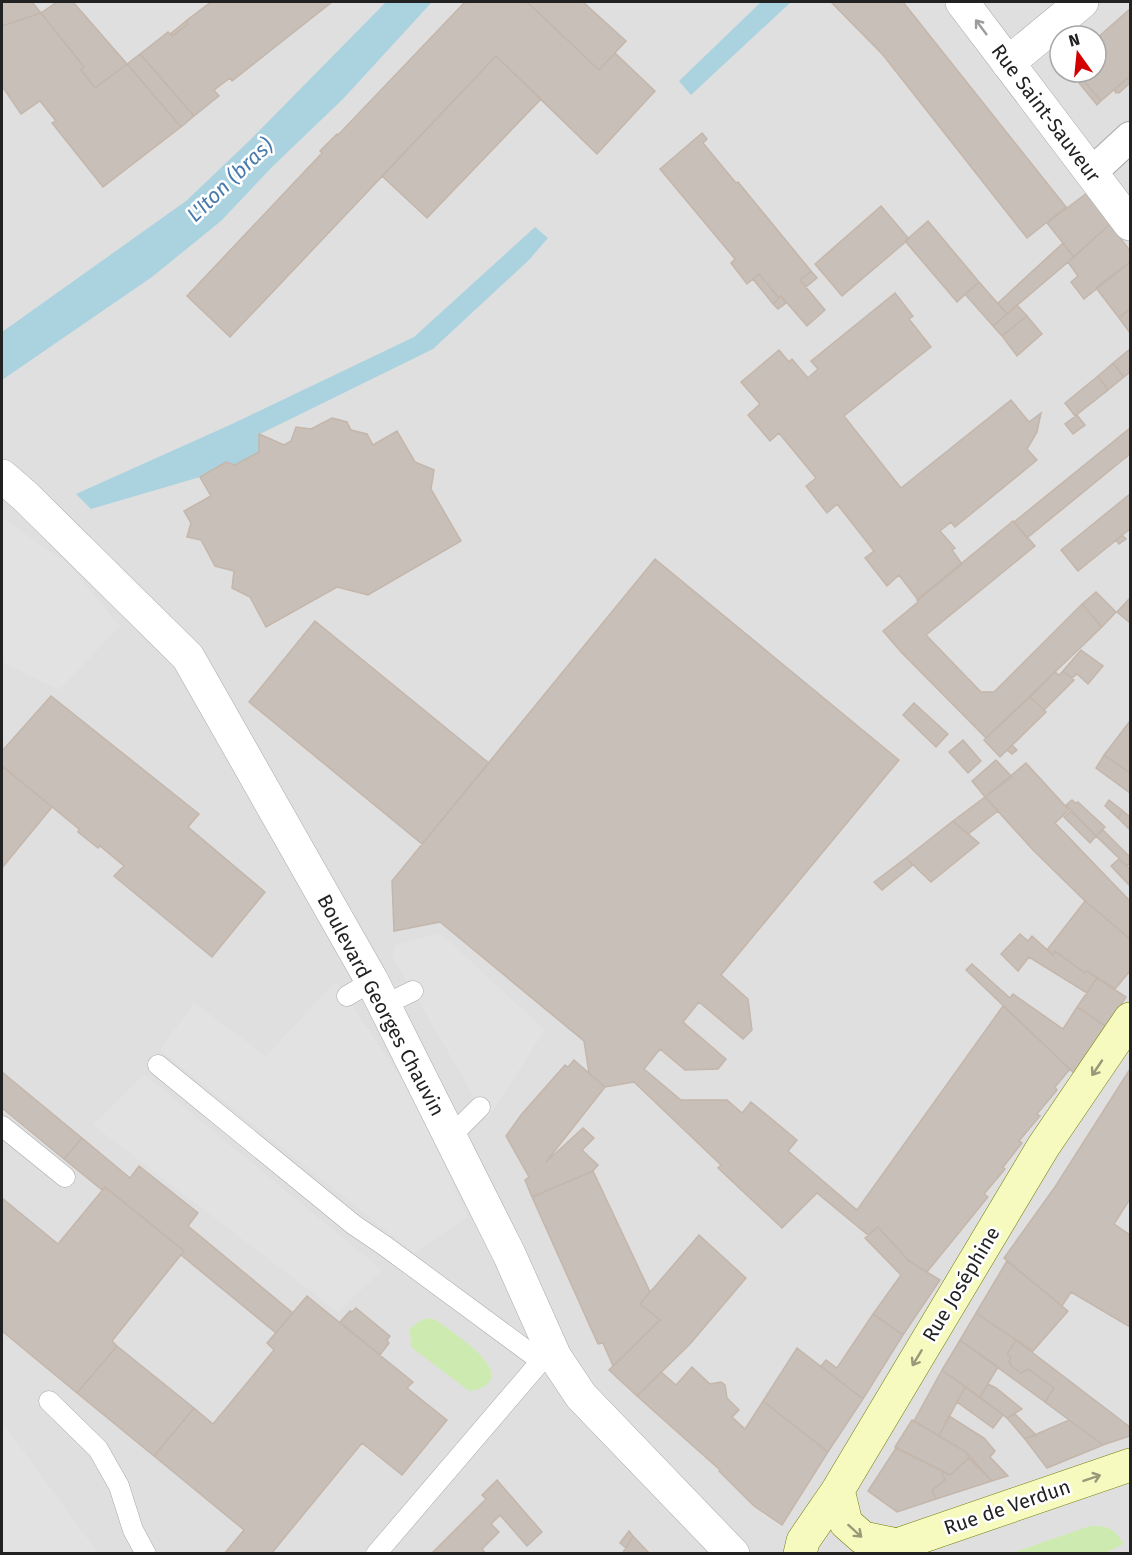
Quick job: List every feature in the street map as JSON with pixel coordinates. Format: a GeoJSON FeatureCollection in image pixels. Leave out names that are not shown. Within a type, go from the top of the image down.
{"type":"FeatureCollection","features":[{"type":"Feature","properties":{"kind":"main road","name":"Rue Joséphine"},"geometry":{"type":"LineString","coordinates":[[800,1554],[803,1541],[838,1490],[1043,1147],[1131,1019]]}},
{"type":"Feature","properties":{"kind":"main road","name":"Rue de Verdun"},"geometry":{"type":"LineString","coordinates":[[891,1549],[1131,1465]]}},
{"type":"Feature","properties":{"kind":"main road"},"geometry":{"type":"LineString","coordinates":[[838,1490],[846,1523],[863,1538],[891,1549]]}},
{"type":"Feature","properties":{"kind":"street","name":"Rue Saint-Sauveur"},"geometry":{"type":"LineString","coordinates":[[962,2],[1131,224]]}},
{"type":"Feature","properties":{"kind":"street"},"geometry":{"type":"LineString","coordinates":[[1008,63],[1082,2]]}},
{"type":"Feature","properties":{"kind":"street"},"geometry":{"type":"LineString","coordinates":[[1091,173],[1131,137]]}},
{"type":"Feature","properties":{"kind":"street","name":"Boulevard Georges Chauvin"},"geometry":{"type":"LineString","coordinates":[[2,476],[188,657],[368,994],[450,1137],[508,1254],[548,1359],[733,1554]]}},
{"type":"Feature","properties":{"kind":"lane"},"geometry":{"type":"LineString","coordinates":[[368,994],[413,991]]}},
{"type":"Feature","properties":{"kind":"lane"},"geometry":{"type":"LineString","coordinates":[[158,1065],[354,1225],[548,1359],[376,1554]]}},
{"type":"Feature","properties":{"kind":"lane"},"geometry":{"type":"LineString","coordinates":[[450,1137],[480,1107]]}},
{"type":"Feature","properties":{"kind":"lane"},"geometry":{"type":"LineString","coordinates":[[2,1126],[65,1177]]}},
{"type":"Feature","properties":{"kind":"lane"},"geometry":{"type":"LineString","coordinates":[[49,1401],[98,1449],[118,1486],[133,1530],[146,1554]]}},
{"type":"Feature","properties":{"kind":"shaded area"},"geometry":{"type":"Polygon","coordinates":[[[2,2],[1130,2],[1130,1553],[2,1553],[2,2]]]}},
{"type":"Feature","properties":{"kind":"shaded area"},"geometry":{"type":"Polygon","coordinates":[[[2,518],[67,563],[120,626],[59,690],[2,662],[2,518]]]}},
{"type":"Feature","properties":{"kind":"shaded area"},"geometry":{"type":"Polygon","coordinates":[[[440,933],[545,1030],[487,1119],[392,956],[396,945],[440,933]]]}},
{"type":"Feature","properties":{"kind":"shaded area"},"geometry":{"type":"Polygon","coordinates":[[[336,981],[408,1089],[468,1217],[414,1253],[160,1050],[194,1003],[266,1056],[336,981]]]}},
{"type":"Feature","properties":{"kind":"shaded area"},"geometry":{"type":"Polygon","coordinates":[[[144,1074],[382,1270],[338,1312],[93,1125],[144,1074]]]}},
{"type":"Feature","properties":{"kind":"shaded area"},"geometry":{"type":"Polygon","coordinates":[[[2,1422],[98,1553],[2,1553],[2,1422]]]}},
{"type":"Feature","properties":{"kind":"green space"},"geometry":{"type":"Polygon","coordinates":[[[427,1318],[436,1320],[481,1356],[491,1373],[488,1383],[481,1388],[469,1391],[411,1347],[410,1329],[427,1318]]]}},
{"type":"Feature","properties":{"kind":"green space"},"geometry":{"type":"Polygon","coordinates":[[[1090,1526],[1110,1529],[1124,1544],[1105,1553],[1012,1553],[1090,1526]]]}},
{"type":"Feature","properties":{"kind":"water","name":"L'Iton (bras)"},"geometry":{"type":"Polygon","coordinates":[[[386,2],[432,2],[343,99],[272,167],[221,221],[152,277],[2,380],[2,332],[186,201],[248,142],[386,2]]]}},
{"type":"Feature","properties":{"kind":"water"},"geometry":{"type":"Polygon","coordinates":[[[761,2],[791,2],[691,95],[679,81],[761,2]]]}},
{"type":"Feature","properties":{"kind":"water"},"geometry":{"type":"Polygon","coordinates":[[[535,227],[548,238],[529,260],[433,349],[260,434],[259,452],[235,465],[226,463],[200,477],[91,509],[76,494],[232,424],[414,337],[535,227]]]}},
{"type":"Feature","properties":{"kind":"building"},"geometry":{"type":"Polygon","coordinates":[[[2,2],[32,2],[41,13],[2,26],[2,2]]]}},
{"type":"Feature","properties":{"kind":"building"},"geometry":{"type":"Polygon","coordinates":[[[57,2],[73,2],[127,64],[95,88],[81,70],[84,67],[41,13],[57,2]]]}},
{"type":"Feature","properties":{"kind":"building"},"geometry":{"type":"Polygon","coordinates":[[[211,2],[332,2],[232,81],[230,78],[214,90],[219,96],[194,116],[140,54],[168,32],[172,36],[188,24],[186,21],[211,2]]]}},
{"type":"Feature","properties":{"kind":"building"},"geometry":{"type":"Polygon","coordinates":[[[465,2],[527,2],[599,70],[615,53],[655,91],[597,154],[496,56],[230,337],[187,296],[322,153],[320,151],[465,2]]]}},
{"type":"Feature","properties":{"kind":"building"},"geometry":{"type":"Polygon","coordinates":[[[527,2],[583,2],[626,41],[599,70],[527,2]]]}},
{"type":"Feature","properties":{"kind":"building"},"geometry":{"type":"Polygon","coordinates":[[[831,2],[903,2],[1066,207],[1027,238],[883,55],[831,2]]]}},
{"type":"Feature","properties":{"kind":"building"},"geometry":{"type":"Polygon","coordinates":[[[1130,9],[1130,76],[1101,101],[1086,84],[1108,84],[1108,28],[1130,9]]]}},
{"type":"Feature","properties":{"kind":"building"},"geometry":{"type":"Polygon","coordinates":[[[41,13],[84,67],[81,70],[95,88],[127,64],[181,127],[103,187],[52,123],[56,121],[40,101],[21,114],[2,86],[2,26],[41,13]]]}},
{"type":"Feature","properties":{"kind":"building"},"geometry":{"type":"Polygon","coordinates":[[[186,21],[188,24],[172,36],[170,34],[186,21]]]}},
{"type":"Feature","properties":{"kind":"building"},"geometry":{"type":"Polygon","coordinates":[[[140,54],[194,116],[181,127],[127,64],[140,54]]]}},
{"type":"Feature","properties":{"kind":"building"},"geometry":{"type":"Polygon","coordinates":[[[496,56],[541,99],[427,218],[382,176],[496,56]]]}},
{"type":"Feature","properties":{"kind":"building"},"geometry":{"type":"Polygon","coordinates":[[[1130,76],[1130,83],[1116,93],[1114,90],[1130,76]]]}},
{"type":"Feature","properties":{"kind":"building"},"geometry":{"type":"Polygon","coordinates":[[[1080,84],[1086,84],[1101,101],[1097,105],[1080,84]]]}},
{"type":"Feature","properties":{"kind":"building"},"geometry":{"type":"Polygon","coordinates":[[[702,133],[707,139],[703,143],[811,271],[800,280],[825,310],[807,326],[759,274],[747,284],[731,263],[735,259],[660,169],[702,133]]]}},
{"type":"Feature","properties":{"kind":"building"},"geometry":{"type":"Polygon","coordinates":[[[1087,193],[1110,224],[1074,257],[1047,223],[1087,193]]]}},
{"type":"Feature","properties":{"kind":"building"},"geometry":{"type":"Polygon","coordinates":[[[881,206],[909,239],[842,296],[815,264],[881,206]]]}},
{"type":"Feature","properties":{"kind":"building"},"geometry":{"type":"Polygon","coordinates":[[[928,221],[979,282],[957,302],[905,241],[928,221]]]}},
{"type":"Feature","properties":{"kind":"building"},"geometry":{"type":"Polygon","coordinates":[[[1110,224],[1130,251],[1130,262],[1084,299],[1071,282],[1078,276],[1068,262],[1110,224]]]}},
{"type":"Feature","properties":{"kind":"building"},"geometry":{"type":"Polygon","coordinates":[[[1063,243],[1074,257],[1007,314],[998,303],[1063,243]]]}},
{"type":"Feature","properties":{"kind":"building"},"geometry":{"type":"Polygon","coordinates":[[[1130,262],[1130,309],[1119,318],[1096,288],[1130,262]]]}},
{"type":"Feature","properties":{"kind":"building"},"geometry":{"type":"Polygon","coordinates":[[[811,271],[817,278],[806,287],[800,280],[811,271]]]}},
{"type":"Feature","properties":{"kind":"building"},"geometry":{"type":"Polygon","coordinates":[[[759,274],[779,298],[773,304],[753,279],[759,274]]]}},
{"type":"Feature","properties":{"kind":"building"},"geometry":{"type":"Polygon","coordinates":[[[979,282],[1007,314],[993,326],[965,294],[979,282]]]}},
{"type":"Feature","properties":{"kind":"building"},"geometry":{"type":"Polygon","coordinates":[[[895,293],[913,316],[909,319],[931,347],[844,416],[901,488],[1011,400],[1029,422],[1041,413],[1037,432],[1027,449],[1037,460],[955,527],[951,522],[940,531],[955,548],[952,550],[962,564],[918,600],[899,575],[887,586],[865,558],[874,551],[837,504],[827,513],[806,486],[816,478],[779,433],[770,441],[748,415],[760,404],[741,382],[779,350],[789,362],[792,359],[808,378],[818,369],[811,361],[895,293]]]}},
{"type":"Feature","properties":{"kind":"building"},"geometry":{"type":"Polygon","coordinates":[[[781,296],[786,303],[778,309],[773,304],[781,296]]]}},
{"type":"Feature","properties":{"kind":"building"},"geometry":{"type":"Polygon","coordinates":[[[1017,305],[1027,316],[1002,336],[993,326],[1017,305]]]}},
{"type":"Feature","properties":{"kind":"building"},"geometry":{"type":"Polygon","coordinates":[[[1130,309],[1130,333],[1119,318],[1130,309]]]}},
{"type":"Feature","properties":{"kind":"building"},"geometry":{"type":"Polygon","coordinates":[[[1027,316],[1042,334],[1017,356],[1002,336],[1027,316]]]}},
{"type":"Feature","properties":{"kind":"building"},"geometry":{"type":"Polygon","coordinates":[[[1130,349],[1130,372],[1124,377],[1113,363],[1130,349]]]}},
{"type":"Feature","properties":{"kind":"building"},"geometry":{"type":"Polygon","coordinates":[[[1113,363],[1124,377],[1108,390],[1098,376],[1113,363]]]}},
{"type":"Feature","properties":{"kind":"building"},"geometry":{"type":"Polygon","coordinates":[[[1098,376],[1108,390],[1075,416],[1065,403],[1098,376]]]}},
{"type":"Feature","properties":{"kind":"building"},"geometry":{"type":"Polygon","coordinates":[[[1077,415],[1085,425],[1073,434],[1065,424],[1077,415]]]}},
{"type":"Feature","properties":{"kind":"building"},"geometry":{"type":"Polygon","coordinates":[[[332,418],[347,422],[351,430],[367,434],[373,445],[397,431],[415,462],[434,470],[431,489],[461,541],[368,595],[337,587],[266,627],[250,597],[232,588],[234,571],[215,566],[201,540],[187,537],[191,523],[184,511],[211,496],[200,477],[226,462],[235,465],[259,452],[259,434],[284,445],[291,441],[296,427],[311,429],[332,418]]]}},
{"type":"Feature","properties":{"kind":"building"},"geometry":{"type":"Polygon","coordinates":[[[1130,428],[1130,454],[1027,538],[1014,522],[1130,428]]]}},
{"type":"Feature","properties":{"kind":"building"},"geometry":{"type":"Polygon","coordinates":[[[1130,494],[1130,529],[1078,571],[1061,550],[1130,494]]]}},
{"type":"Feature","properties":{"kind":"building"},"geometry":{"type":"Polygon","coordinates":[[[1013,521],[1035,546],[926,635],[981,692],[994,692],[1082,604],[1102,627],[986,738],[883,631],[1013,521]]]}},
{"type":"Feature","properties":{"kind":"building"},"geometry":{"type":"Polygon","coordinates":[[[1122,535],[1126,539],[1119,544],[1116,540],[1122,535]]]}},
{"type":"Feature","properties":{"kind":"building"},"geometry":{"type":"Polygon","coordinates":[[[655,559],[899,760],[721,975],[748,999],[752,1030],[743,1039],[699,1002],[683,1022],[726,1059],[718,1069],[685,1070],[660,1049],[644,1069],[681,1100],[727,1100],[742,1113],[751,1102],[797,1140],[788,1151],[857,1210],[1003,1006],[1070,1069],[1055,1087],[1057,1090],[1037,1114],[1040,1116],[1019,1141],[1022,1143],[1003,1167],[1005,1169],[984,1194],[988,1197],[927,1272],[909,1261],[878,1227],[868,1235],[817,1193],[782,1228],[718,1168],[721,1165],[634,1082],[605,1087],[589,1073],[584,1041],[440,922],[394,931],[392,881],[655,559]]]}},
{"type":"Feature","properties":{"kind":"building"},"geometry":{"type":"Polygon","coordinates":[[[1096,592],[1116,612],[1102,627],[1082,604],[1096,592]]]}},
{"type":"Feature","properties":{"kind":"building"},"geometry":{"type":"Polygon","coordinates":[[[1130,598],[1130,623],[1117,612],[1130,598]]]}},
{"type":"Feature","properties":{"kind":"building"},"geometry":{"type":"Polygon","coordinates":[[[315,621],[489,763],[422,844],[249,702],[315,621]]]}},
{"type":"Feature","properties":{"kind":"building"},"geometry":{"type":"Polygon","coordinates":[[[1081,650],[1103,666],[1088,684],[1077,674],[1072,678],[1063,671],[1081,650]]]}},
{"type":"Feature","properties":{"kind":"building"},"geometry":{"type":"Polygon","coordinates":[[[1063,671],[1074,680],[1044,710],[1030,697],[1055,672],[1059,675],[1063,671]]]}},
{"type":"Feature","properties":{"kind":"building"},"geometry":{"type":"Polygon","coordinates":[[[51,696],[199,814],[188,827],[265,892],[212,957],[114,876],[124,866],[100,846],[98,848],[78,832],[79,829],[2,766],[2,751],[51,696]]]}},
{"type":"Feature","properties":{"kind":"building"},"geometry":{"type":"Polygon","coordinates":[[[1030,697],[1046,712],[1000,757],[984,740],[1030,697]]]}},
{"type":"Feature","properties":{"kind":"building"},"geometry":{"type":"Polygon","coordinates":[[[914,703],[948,734],[936,747],[903,715],[914,703]]]}},
{"type":"Feature","properties":{"kind":"building"},"geometry":{"type":"Polygon","coordinates":[[[1130,721],[1130,773],[1104,755],[1130,721]]]}},
{"type":"Feature","properties":{"kind":"building"},"geometry":{"type":"Polygon","coordinates":[[[963,740],[981,761],[968,773],[949,752],[963,740]]]}},
{"type":"Feature","properties":{"kind":"building"},"geometry":{"type":"Polygon","coordinates":[[[1012,745],[1017,750],[1012,754],[1007,750],[1012,745]]]}},
{"type":"Feature","properties":{"kind":"building"},"geometry":{"type":"Polygon","coordinates":[[[1104,755],[1130,773],[1130,793],[1096,768],[1104,755]]]}},
{"type":"Feature","properties":{"kind":"building"},"geometry":{"type":"Polygon","coordinates":[[[996,760],[1012,777],[985,797],[972,781],[996,760]]]}},
{"type":"Feature","properties":{"kind":"building"},"geometry":{"type":"Polygon","coordinates":[[[1026,763],[1069,810],[1055,823],[1130,901],[1130,939],[1085,901],[1033,850],[985,797],[1026,763]]]}},
{"type":"Feature","properties":{"kind":"building"},"geometry":{"type":"Polygon","coordinates":[[[2,766],[52,807],[2,868],[2,766]]]}},
{"type":"Feature","properties":{"kind":"building"},"geometry":{"type":"Polygon","coordinates":[[[985,797],[998,811],[968,834],[953,821],[985,797]]]}},
{"type":"Feature","properties":{"kind":"building"},"geometry":{"type":"Polygon","coordinates":[[[1072,800],[1075,803],[1078,802],[1105,827],[1096,836],[1066,805],[1072,800]]]}},
{"type":"Feature","properties":{"kind":"building"},"geometry":{"type":"Polygon","coordinates":[[[1109,800],[1123,811],[1118,818],[1105,806],[1109,800]]]}},
{"type":"Feature","properties":{"kind":"building"},"geometry":{"type":"Polygon","coordinates":[[[1071,811],[1096,836],[1090,843],[1064,817],[1071,811]]]}},
{"type":"Feature","properties":{"kind":"building"},"geometry":{"type":"Polygon","coordinates":[[[1123,811],[1130,817],[1130,830],[1118,818],[1123,811]]]}},
{"type":"Feature","properties":{"kind":"building"},"geometry":{"type":"Polygon","coordinates":[[[953,821],[979,843],[931,882],[906,858],[953,821]]]}},
{"type":"Feature","properties":{"kind":"building"},"geometry":{"type":"Polygon","coordinates":[[[1103,830],[1130,857],[1130,863],[1127,866],[1096,836],[1103,830]]]}},
{"type":"Feature","properties":{"kind":"building"},"geometry":{"type":"Polygon","coordinates":[[[906,858],[913,865],[882,890],[874,882],[906,858]]]}},
{"type":"Feature","properties":{"kind":"building"},"geometry":{"type":"Polygon","coordinates":[[[1119,859],[1130,869],[1130,886],[1111,866],[1119,859]]]}},
{"type":"Feature","properties":{"kind":"building"},"geometry":{"type":"Polygon","coordinates":[[[1085,901],[1130,939],[1130,971],[1115,989],[1087,971],[1085,973],[1055,951],[1053,955],[1047,950],[1085,901]]]}},
{"type":"Feature","properties":{"kind":"building"},"geometry":{"type":"Polygon","coordinates":[[[1020,934],[1028,941],[1032,936],[1053,955],[1055,951],[1085,973],[1087,971],[1097,978],[1087,993],[1029,957],[1018,971],[1001,954],[1020,934]]]}},
{"type":"Feature","properties":{"kind":"building"},"geometry":{"type":"Polygon","coordinates":[[[972,964],[1010,998],[1013,994],[1063,1029],[1077,1007],[1107,1027],[1075,1074],[966,970],[972,964]]]}},
{"type":"Feature","properties":{"kind":"building"},"geometry":{"type":"Polygon","coordinates":[[[1097,978],[1126,997],[1107,1027],[1077,1007],[1097,978]]]}},
{"type":"Feature","properties":{"kind":"building"},"geometry":{"type":"Polygon","coordinates":[[[574,1060],[605,1087],[546,1162],[583,1128],[594,1138],[582,1150],[598,1165],[593,1171],[532,1197],[525,1180],[529,1177],[506,1136],[521,1115],[565,1065],[568,1067],[574,1060]]]}},
{"type":"Feature","properties":{"kind":"building"},"geometry":{"type":"Polygon","coordinates":[[[1130,1069],[1130,1199],[1114,1224],[1130,1235],[1130,1327],[1071,1292],[1062,1306],[1004,1258],[1055,1187],[1130,1069]]]}},
{"type":"Feature","properties":{"kind":"building"},"geometry":{"type":"Polygon","coordinates":[[[2,1072],[82,1138],[64,1159],[2,1108],[2,1072]]]}},
{"type":"Feature","properties":{"kind":"building"},"geometry":{"type":"Polygon","coordinates":[[[82,1138],[130,1178],[139,1166],[198,1213],[188,1226],[293,1313],[276,1333],[181,1255],[184,1251],[105,1187],[102,1190],[64,1159],[82,1138]]]}},
{"type":"Feature","properties":{"kind":"building"},"geometry":{"type":"Polygon","coordinates":[[[593,1171],[650,1292],[640,1304],[660,1320],[613,1366],[603,1343],[598,1344],[532,1197],[593,1171]]]}},
{"type":"Feature","properties":{"kind":"building"},"geometry":{"type":"Polygon","coordinates":[[[105,1187],[184,1251],[112,1341],[117,1346],[77,1393],[2,1331],[2,1198],[58,1244],[105,1187]]]}},
{"type":"Feature","properties":{"kind":"building"},"geometry":{"type":"Polygon","coordinates":[[[878,1227],[909,1261],[940,1280],[903,1335],[873,1314],[901,1275],[865,1238],[878,1227]]]}},
{"type":"Feature","properties":{"kind":"building"},"geometry":{"type":"Polygon","coordinates":[[[699,1235],[746,1278],[690,1344],[637,1396],[609,1370],[660,1320],[640,1304],[699,1235]]]}},
{"type":"Feature","properties":{"kind":"building"},"geometry":{"type":"Polygon","coordinates":[[[1007,1261],[1068,1311],[1033,1351],[976,1313],[1007,1261]]]}},
{"type":"Feature","properties":{"kind":"building"},"geometry":{"type":"Polygon","coordinates":[[[307,1296],[413,1382],[407,1388],[447,1420],[402,1475],[362,1443],[271,1554],[224,1554],[244,1530],[154,1456],[194,1408],[213,1424],[274,1350],[267,1343],[307,1296]]]}},
{"type":"Feature","properties":{"kind":"building"},"geometry":{"type":"Polygon","coordinates":[[[356,1308],[390,1336],[387,1340],[389,1343],[380,1355],[340,1322],[356,1308]]]}},
{"type":"Feature","properties":{"kind":"building"},"geometry":{"type":"Polygon","coordinates":[[[976,1313],[1016,1340],[1007,1354],[1011,1357],[1009,1361],[1011,1366],[1021,1373],[1028,1369],[1054,1388],[1045,1402],[960,1340],[976,1313]]]}},
{"type":"Feature","properties":{"kind":"building"},"geometry":{"type":"Polygon","coordinates":[[[873,1314],[903,1335],[863,1399],[821,1366],[826,1360],[837,1368],[873,1314]]]}},
{"type":"Feature","properties":{"kind":"building"},"geometry":{"type":"Polygon","coordinates":[[[960,1340],[998,1367],[980,1397],[942,1370],[960,1340]]]}},
{"type":"Feature","properties":{"kind":"building"},"geometry":{"type":"Polygon","coordinates":[[[1016,1340],[1130,1427],[1130,1436],[1103,1445],[1045,1402],[1054,1388],[1028,1369],[1021,1373],[1011,1366],[1009,1361],[1011,1357],[1007,1354],[1016,1340]]]}},
{"type":"Feature","properties":{"kind":"building"},"geometry":{"type":"Polygon","coordinates":[[[117,1346],[194,1408],[154,1456],[77,1393],[117,1346]]]}},
{"type":"Feature","properties":{"kind":"building"},"geometry":{"type":"Polygon","coordinates":[[[797,1348],[863,1399],[828,1452],[763,1401],[797,1348]]]}},
{"type":"Feature","properties":{"kind":"building"},"geometry":{"type":"Polygon","coordinates":[[[692,1367],[710,1384],[721,1382],[725,1385],[727,1398],[739,1410],[732,1417],[745,1429],[763,1401],[828,1452],[782,1525],[754,1506],[720,1470],[637,1396],[661,1372],[676,1385],[692,1367]]]}},
{"type":"Feature","properties":{"kind":"building"},"geometry":{"type":"Polygon","coordinates":[[[942,1370],[965,1387],[939,1436],[914,1421],[942,1370]]]}},
{"type":"Feature","properties":{"kind":"building"},"geometry":{"type":"Polygon","coordinates":[[[988,1384],[1022,1409],[1007,1418],[980,1397],[988,1384]]]}},
{"type":"Feature","properties":{"kind":"building"},"geometry":{"type":"Polygon","coordinates":[[[965,1387],[1003,1415],[993,1428],[957,1402],[965,1387]]]}},
{"type":"Feature","properties":{"kind":"building"},"geometry":{"type":"Polygon","coordinates":[[[1015,1414],[1036,1435],[1025,1439],[1007,1418],[1015,1414]]]}},
{"type":"Feature","properties":{"kind":"building"},"geometry":{"type":"Polygon","coordinates":[[[949,1416],[984,1438],[995,1451],[990,1457],[1008,1476],[992,1481],[966,1452],[939,1436],[949,1416]]]}},
{"type":"Feature","properties":{"kind":"building"},"geometry":{"type":"Polygon","coordinates":[[[912,1420],[966,1452],[969,1458],[950,1475],[895,1447],[912,1420]]]}},
{"type":"Feature","properties":{"kind":"building"},"geometry":{"type":"Polygon","coordinates":[[[1069,1420],[1103,1445],[1047,1468],[1025,1439],[1069,1420]]]}},
{"type":"Feature","properties":{"kind":"building"},"geometry":{"type":"Polygon","coordinates":[[[896,1448],[941,1470],[945,1480],[932,1490],[936,1499],[897,1512],[868,1491],[896,1448]]]}},
{"type":"Feature","properties":{"kind":"building"},"geometry":{"type":"Polygon","coordinates":[[[969,1458],[992,1481],[936,1499],[932,1490],[945,1480],[941,1470],[950,1475],[969,1458]]]}},
{"type":"Feature","properties":{"kind":"building"},"geometry":{"type":"Polygon","coordinates":[[[497,1480],[542,1532],[527,1546],[500,1515],[491,1524],[499,1532],[482,1549],[486,1554],[431,1554],[486,1499],[482,1495],[497,1480]]]}},
{"type":"Feature","properties":{"kind":"building"},"geometry":{"type":"Polygon","coordinates":[[[629,1531],[633,1536],[626,1548],[620,1543],[629,1531]]]}},
{"type":"Feature","properties":{"kind":"building"},"geometry":{"type":"Polygon","coordinates":[[[633,1536],[650,1554],[622,1554],[633,1536]]]}},
{"type":"Feature","properties":{"kind":"building"},"geometry":{"type":"Polygon","coordinates":[[[633,1536],[650,1554],[622,1554],[633,1536]]]}}]}
